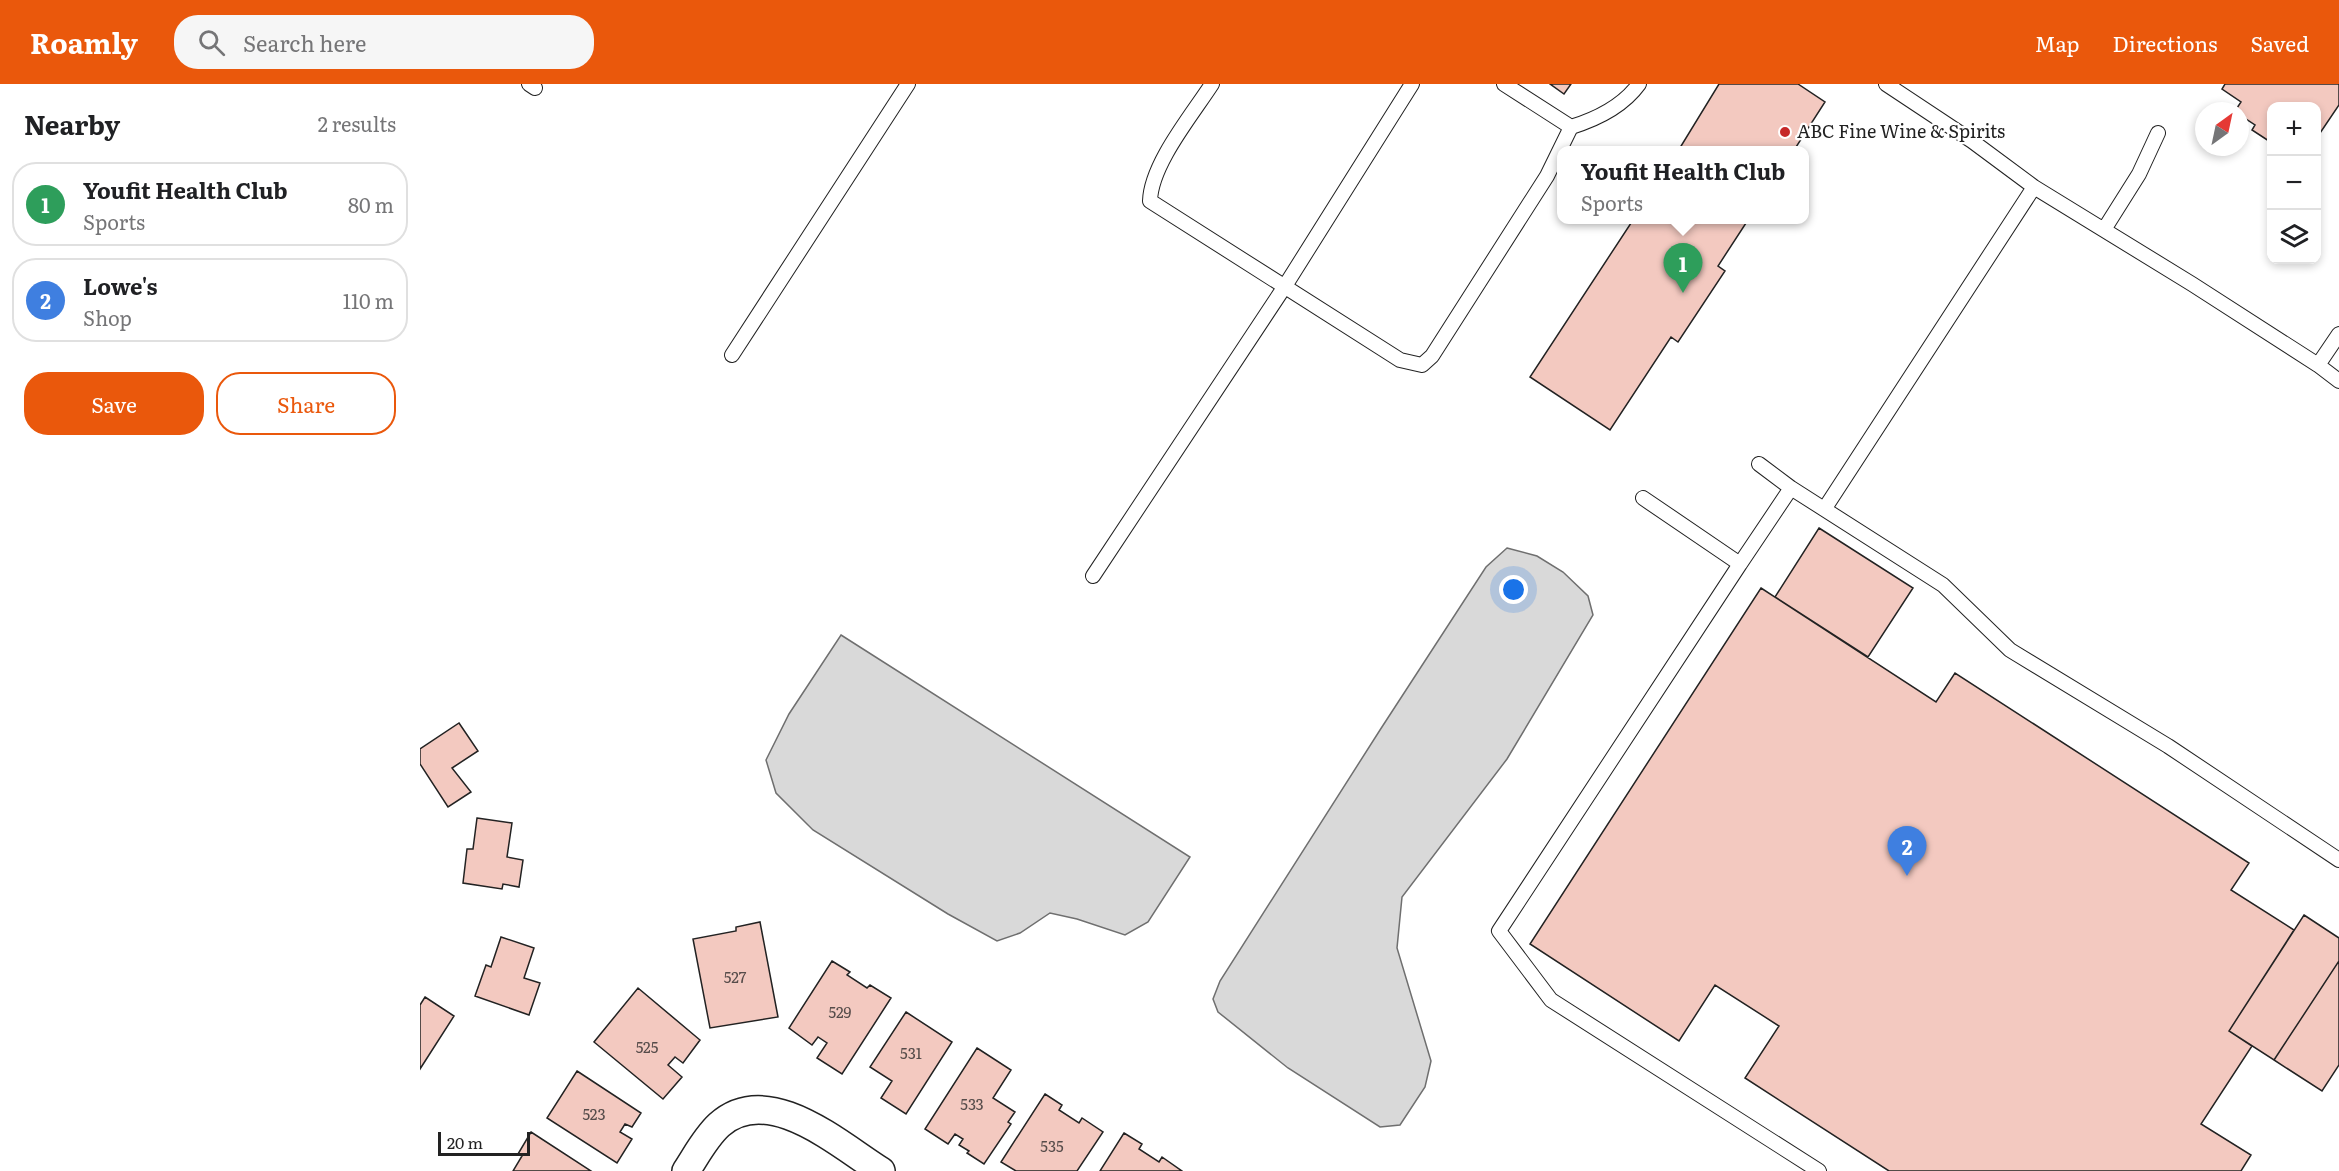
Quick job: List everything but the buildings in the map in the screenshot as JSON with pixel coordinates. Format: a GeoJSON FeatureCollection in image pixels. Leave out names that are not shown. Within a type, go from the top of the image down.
{"type":"FeatureCollection","features":[{"type":"Feature","properties":{"kind":"street"},"geometry":{"type":"LineString","coordinates":[[686,1171],[707,1138],[719,1125],[732,1116],[746,1111],[764,1110],[784,1113],[799,1119],[880,1171]]}},
{"type":"Feature","properties":{"kind":"lane"},"geometry":{"type":"LineString","coordinates":[[732,355],[908,84]]}},
{"type":"Feature","properties":{"kind":"lane"},"geometry":{"type":"LineString","coordinates":[[1212,84],[1156,170],[1150,188],[1150,201],[1400,360],[1422,365],[1432,356],[1547,177],[1557,156]]}},
{"type":"Feature","properties":{"kind":"lane"},"geometry":{"type":"LineString","coordinates":[[1093,576],[1285,286],[1412,84]]}},
{"type":"Feature","properties":{"kind":"lane"},"geometry":{"type":"LineString","coordinates":[[1504,84],[1571,127]]}},
{"type":"Feature","properties":{"kind":"lane"},"geometry":{"type":"LineString","coordinates":[[1562,146],[1571,127],[1586,122],[1629,98],[1639,84]]}},
{"type":"Feature","properties":{"kind":"lane"},"geometry":{"type":"LineString","coordinates":[[1886,84],[1972,141],[2034,187],[2104,228],[2318,364],[2339,381]]}},
{"type":"Feature","properties":{"kind":"lane"},"geometry":{"type":"LineString","coordinates":[[2104,228],[2139,174],[2158,134]]}},
{"type":"Feature","properties":{"kind":"lane"},"geometry":{"type":"LineString","coordinates":[[1825,508],[2034,187]]}},
{"type":"Feature","properties":{"kind":"lane"},"geometry":{"type":"LineString","coordinates":[[2318,364],[2339,334]]}},
{"type":"Feature","properties":{"kind":"lane"},"geometry":{"type":"LineString","coordinates":[[1759,464],[1791,488],[1943,585],[2010,650],[2168,746],[2339,860]]}},
{"type":"Feature","properties":{"kind":"lane"},"geometry":{"type":"LineString","coordinates":[[1791,488],[1499,931],[1551,1000],[1819,1171]]}},
{"type":"Feature","properties":{"kind":"lane"},"geometry":{"type":"LineString","coordinates":[[1643,498],[1740,564]]}},
{"type":"Feature","properties":{"kind":"shaded area"},"geometry":{"type":"Polygon","coordinates":[[[1507,548],[1537,556],[1563,572],[1588,596],[1593,615],[1507,759],[1402,897],[1397,948],[1431,1061],[1425,1087],[1400,1125],[1380,1127],[1288,1068],[1218,1012],[1213,999],[1220,981],[1486,567],[1507,548]]]}},
{"type":"Feature","properties":{"kind":"shaded area"},"geometry":{"type":"Polygon","coordinates":[[[841,635],[1190,857],[1148,922],[1125,935],[1077,919],[1050,913],[1020,933],[997,941],[948,914],[813,830],[776,793],[766,760],[789,714],[841,635]]]}},
{"type":"Feature","properties":{"kind":"place","name":"ABC Fine Wine & Spirits"},"geometry":{"type":"Point","coordinates":[1785,132]}},
{"type":"Feature","properties":{"kind":"place","name":"Youfit Health Club"},"geometry":{"type":"Point","coordinates":[1683,293]}},
{"type":"Feature","properties":{"kind":"place","name":"Lowe's"},"geometry":{"type":"Point","coordinates":[1907,876]}}]}
